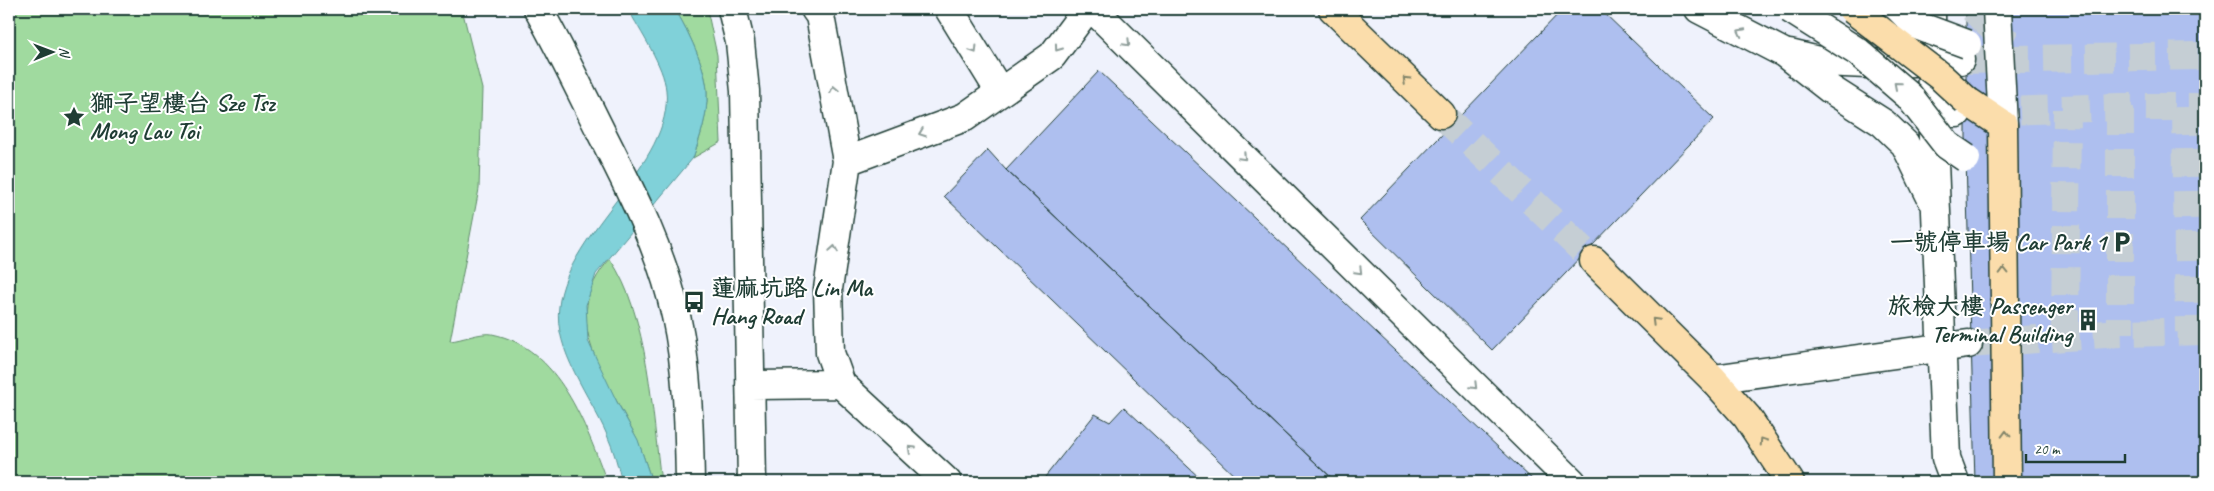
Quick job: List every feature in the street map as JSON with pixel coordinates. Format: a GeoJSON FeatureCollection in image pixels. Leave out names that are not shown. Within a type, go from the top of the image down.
{"type":"FeatureCollection","features":[{"type":"Feature","properties":{"kind":"highway"},"geometry":{"type":"LineString","coordinates":[[1333,9],[1441,114]]}},
{"type":"Feature","properties":{"kind":"highway"},"geometry":{"type":"LineString","coordinates":[[1852,9],[1940,77],[1952,109],[2002,125],[2008,482]]}},
{"type":"Feature","properties":{"kind":"highway"},"geometry":{"type":"LineString","coordinates":[[1594,261],[1713,379],[1746,417],[1790,482]]}},
{"type":"Feature","properties":{"kind":"street"},"geometry":{"type":"LineString","coordinates":[[538,9],[588,105],[656,244],[672,298],[682,350],[687,385],[690,482]]}},
{"type":"Feature","properties":{"kind":"street"},"geometry":{"type":"LineString","coordinates":[[732,9],[740,42],[744,91],[752,482]]}},
{"type":"Feature","properties":{"kind":"street"},"geometry":{"type":"LineString","coordinates":[[815,9],[820,16],[847,161],[828,289],[830,353],[842,384],[947,482]]}},
{"type":"Feature","properties":{"kind":"street"},"geometry":{"type":"LineString","coordinates":[[949,9],[1000,92]]}},
{"type":"Feature","properties":{"kind":"street"},"geometry":{"type":"LineString","coordinates":[[847,161],[965,117],[1052,56],[1087,9]]}},
{"type":"Feature","properties":{"kind":"street"},"geometry":{"type":"LineString","coordinates":[[1093,9],[1572,482]]}},
{"type":"Feature","properties":{"kind":"street"},"geometry":{"type":"LineString","coordinates":[[1699,9],[1784,53],[1830,89],[1883,122],[1905,144],[1937,211]]}},
{"type":"Feature","properties":{"kind":"street"},"geometry":{"type":"LineString","coordinates":[[1790,9],[1866,59],[1909,96],[1947,145],[1966,158]]}},
{"type":"Feature","properties":{"kind":"street"},"geometry":{"type":"LineString","coordinates":[[1784,53],[1823,62],[1849,63],[1932,60],[1963,52],[1916,25],[1900,9]]}},
{"type":"Feature","properties":{"kind":"street"},"geometry":{"type":"LineString","coordinates":[[1931,9],[1932,60],[1952,109],[1937,211],[1941,346],[1950,470],[1968,482]]}},
{"type":"Feature","properties":{"kind":"street"},"geometry":{"type":"LineString","coordinates":[[1997,9],[2002,125]]}},
{"type":"Feature","properties":{"kind":"street"},"geometry":{"type":"LineString","coordinates":[[1713,379],[1941,346],[1968,344]]}},
{"type":"Feature","properties":{"kind":"street"},"geometry":{"type":"LineString","coordinates":[[750,385],[842,384]]}},
{"type":"Feature","properties":{"kind":"green space"},"geometry":{"type":"Polygon","coordinates":[[[9,9],[462,9],[482,89],[479,189],[450,341],[482,334],[492,334],[515,342],[535,355],[552,372],[567,392],[590,437],[607,482],[9,482],[9,9]]]}},
{"type":"Feature","properties":{"kind":"green space"},"geometry":{"type":"Polygon","coordinates":[[[675,9],[707,9],[717,55],[721,142],[693,158],[705,118],[707,101],[706,83],[696,50],[675,9]]]}},
{"type":"Feature","properties":{"kind":"green space"},"geometry":{"type":"Polygon","coordinates":[[[610,259],[623,282],[641,337],[647,366],[661,482],[652,482],[637,439],[592,350],[587,327],[587,304],[594,282],[610,259]]]}},
{"type":"Feature","properties":{"kind":"water"},"geometry":{"type":"Polygon","coordinates":[[[628,9],[675,9],[700,61],[707,93],[705,118],[693,158],[596,274],[586,305],[588,341],[617,402],[638,440],[652,482],[622,482],[616,458],[607,435],[567,356],[559,323],[559,306],[567,278],[581,251],[638,171],[654,144],[664,117],[666,90],[661,70],[628,9]]]}},
{"type":"Feature","properties":{"kind":"building"},"geometry":{"type":"Polygon","coordinates":[[[1563,9],[1600,9],[1714,119],[1492,350],[1360,220],[1563,9]]]}},
{"type":"Feature","properties":{"kind":"building","name":"旅檢大樓 Passenger Terminal Building"},"geometry":{"type":"Polygon","coordinates":[[[1966,9],[2205,9],[2205,482],[1975,482],[1966,158],[1966,9]]]}},
{"type":"Feature","properties":{"kind":"building"},"geometry":{"type":"Polygon","coordinates":[[[1099,71],[1535,482],[1336,482],[1006,170],[1099,71]]]}},
{"type":"Feature","properties":{"kind":"building"},"geometry":{"type":"Polygon","coordinates":[[[988,150],[1006,170],[1336,482],[1241,482],[944,196],[988,150]]]}},
{"type":"Feature","properties":{"kind":"building"},"geometry":{"type":"Polygon","coordinates":[[[1124,407],[1204,482],[1045,482],[1045,477],[1095,414],[1110,422],[1124,407]]]}},
{"type":"Feature","properties":{"kind":"tunnel"},"geometry":{"type":"LineString","coordinates":[[1973,9],[2004,40],[2012,44]]}},
{"type":"Feature","properties":{"kind":"tunnel"},"geometry":{"type":"LineString","coordinates":[[1960,60],[2205,56]]}},
{"type":"Feature","properties":{"kind":"tunnel"},"geometry":{"type":"LineString","coordinates":[[2120,107],[2120,333]]}},
{"type":"Feature","properties":{"kind":"tunnel"},"geometry":{"type":"LineString","coordinates":[[1978,112],[2120,107],[2205,107]]}},
{"type":"Feature","properties":{"kind":"tunnel"},"geometry":{"type":"LineString","coordinates":[[2186,107],[2189,332]]}},
{"type":"Feature","properties":{"kind":"tunnel"},"geometry":{"type":"LineString","coordinates":[[2065,337],[2067,109]]}},
{"type":"Feature","properties":{"kind":"tunnel"},"geometry":{"type":"LineString","coordinates":[[1441,114],[1594,261]]}},
{"type":"Feature","properties":{"kind":"tunnel"},"geometry":{"type":"LineString","coordinates":[[1968,344],[2120,333],[2205,331]]}},
{"type":"Feature","properties":{"kind":"place","name":"獅子望樓台 Sze Tsz Mong Lau Toi"},"geometry":{"type":"Point","coordinates":[74,117]}},
{"type":"Feature","properties":{"kind":"place","name":"一號停車場 Car Park 1"},"geometry":{"type":"Point","coordinates":[2122,242]}},
{"type":"Feature","properties":{"kind":"place","name":"蓮麻坑路 Lin Ma Hang Road"},"geometry":{"type":"Point","coordinates":[694,302]}},
{"type":"Feature","properties":{"kind":"place","name":"旅檢大樓 Passenger Terminal Building"},"geometry":{"type":"Point","coordinates":[2088,320]}}]}
